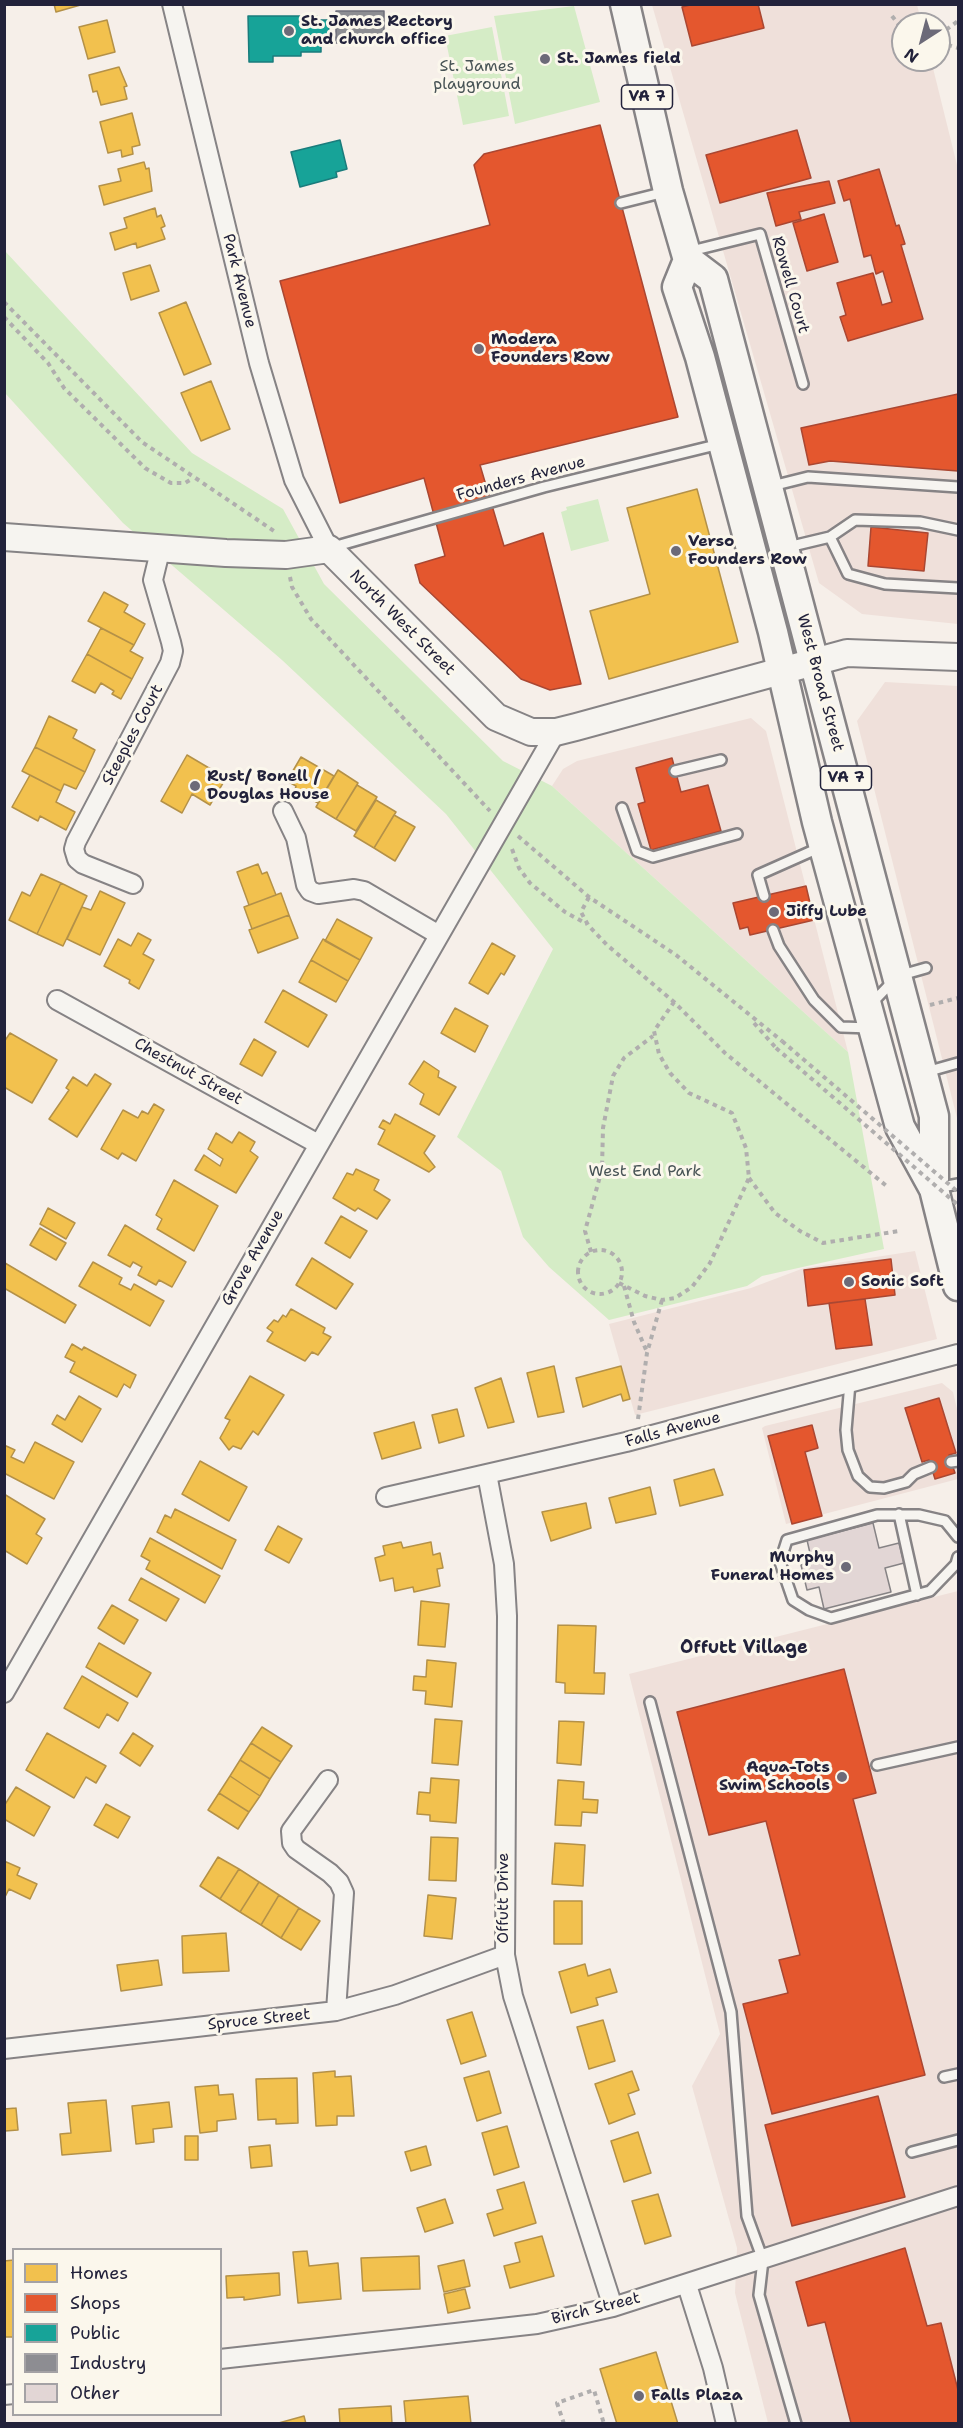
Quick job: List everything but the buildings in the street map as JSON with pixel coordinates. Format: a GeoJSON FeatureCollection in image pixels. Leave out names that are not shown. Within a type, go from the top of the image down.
{"type":"FeatureCollection","features":[{"type":"Feature","properties":{"kind":"main road","name":"VA 7"},"geometry":{"type":"LineString","coordinates":[[625,4],[668,191],[687,256]]}},
{"type":"Feature","properties":{"kind":"main road","name":"West Broad Street"},"geometry":{"type":"LineString","coordinates":[[950,1188],[900,1127],[823,846],[764,597],[700,357],[677,287],[687,256],[713,279],[898,976],[950,1188],[958,1286]]}},
{"type":"Feature","properties":{"kind":"main road"},"geometry":{"type":"LineString","coordinates":[[4,537],[286,555],[329,549]]}},
{"type":"Feature","properties":{"kind":"main road","name":"North West Street"},"geometry":{"type":"LineString","coordinates":[[329,549],[496,717],[531,732],[556,732],[847,653],[958,657]]}},
{"type":"Feature","properties":{"kind":"street","name":"Park Avenue"},"geometry":{"type":"LineString","coordinates":[[172,4],[259,363],[294,480],[329,549]]}},
{"type":"Feature","properties":{"kind":"street","name":"Steeples Court"},"geometry":{"type":"LineString","coordinates":[[133,884],[83,864],[77,859],[74,849],[170,663],[173,651],[153,580],[161,548]]}},
{"type":"Feature","properties":{"kind":"street","name":"Grove Avenue"},"geometry":{"type":"LineString","coordinates":[[4,1693],[556,732]]}},
{"type":"Feature","properties":{"kind":"street"},"geometry":{"type":"LineString","coordinates":[[283,811],[296,838],[306,885],[310,891],[318,894],[354,889],[364,891],[439,935]]}},
{"type":"Feature","properties":{"kind":"street","name":"Chestnut Street"},"geometry":{"type":"LineString","coordinates":[[57,1000],[318,1144]]}},
{"type":"Feature","properties":{"kind":"street","name":"Falls Avenue"},"geometry":{"type":"LineString","coordinates":[[386,1497],[635,1440],[958,1354]]}},
{"type":"Feature","properties":{"kind":"street","name":"Offutt Drive"},"geometry":{"type":"LineString","coordinates":[[487,1474],[504,1564],[507,1616],[505,1955],[513,1996],[613,2307]]}},
{"type":"Feature","properties":{"kind":"street"},"geometry":{"type":"LineString","coordinates":[[328,1780],[291,1831],[291,1843],[296,1850],[330,1873],[339,1882],[344,1893],[336,2011]]}},
{"type":"Feature","properties":{"kind":"street","name":"Spruce Street"},"geometry":{"type":"LineString","coordinates":[[4,2049],[336,2011],[395,1995],[505,1955]]}},
{"type":"Feature","properties":{"kind":"street","name":"Birch Street"},"geometry":{"type":"LineString","coordinates":[[222,2359],[537,2324],[613,2307],[687,2285],[958,2196]]}},
{"type":"Feature","properties":{"kind":"street"},"geometry":{"type":"LineString","coordinates":[[687,2285],[713,2368],[726,2424]]}},
{"type":"Feature","properties":{"kind":"lane"},"geometry":{"type":"LineString","coordinates":[[621,203],[668,191]]}},
{"type":"Feature","properties":{"kind":"lane","name":"Rowell Court"},"geometry":{"type":"LineString","coordinates":[[687,256],[760,234],[803,384]]}},
{"type":"Feature","properties":{"kind":"lane","name":"Founders Avenue"},"geometry":{"type":"LineString","coordinates":[[329,549],[544,487],[722,444]]}},
{"type":"Feature","properties":{"kind":"lane"},"geometry":{"type":"LineString","coordinates":[[767,487],[808,477],[958,487]]}},
{"type":"Feature","properties":{"kind":"lane"},"geometry":{"type":"LineString","coordinates":[[783,549],[830,537],[855,520],[920,522],[958,530]]}},
{"type":"Feature","properties":{"kind":"lane"},"geometry":{"type":"LineString","coordinates":[[830,537],[848,574],[885,584],[958,588]]}},
{"type":"Feature","properties":{"kind":"lane"},"geometry":{"type":"LineString","coordinates":[[675,771],[721,760]]}},
{"type":"Feature","properties":{"kind":"lane"},"geometry":{"type":"LineString","coordinates":[[622,808],[638,851],[652,857],[737,834]]}},
{"type":"Feature","properties":{"kind":"lane"},"geometry":{"type":"LineString","coordinates":[[764,896],[758,875],[823,846]]}},
{"type":"Feature","properties":{"kind":"lane"},"geometry":{"type":"LineString","coordinates":[[773,930],[779,946],[814,1000],[841,1027],[870,1018],[898,976],[926,968]]}},
{"type":"Feature","properties":{"kind":"lane"},"geometry":{"type":"LineString","coordinates":[[923,1073],[958,1063]]}},
{"type":"Feature","properties":{"kind":"lane"},"geometry":{"type":"LineString","coordinates":[[850,1383],[846,1430],[848,1450],[858,1476],[870,1487],[885,1488],[906,1482],[914,1474],[931,1467]]}},
{"type":"Feature","properties":{"kind":"lane"},"geometry":{"type":"LineString","coordinates":[[899,1514],[917,1595]]}},
{"type":"Feature","properties":{"kind":"lane"},"geometry":{"type":"LineString","coordinates":[[958,1537],[945,1521],[919,1515],[877,1515],[787,1540],[780,1562],[793,1600],[809,1610],[831,1618],[930,1591],[956,1564],[958,1557]]}},
{"type":"Feature","properties":{"kind":"lane"},"geometry":{"type":"LineString","coordinates":[[650,1702],[731,2012],[747,2216],[763,2260],[759,2295],[796,2424]]}},
{"type":"Feature","properties":{"kind":"lane"},"geometry":{"type":"LineString","coordinates":[[877,1766],[958,1748]]}},
{"type":"Feature","properties":{"kind":"lane"},"geometry":{"type":"LineString","coordinates":[[944,2078],[958,2074]]}},
{"type":"Feature","properties":{"kind":"lane"},"geometry":{"type":"LineString","coordinates":[[912,2152],[958,2140]]}},
{"type":"Feature","properties":{"kind":"path"},"geometry":{"type":"LineString","coordinates":[[4,302],[142,442],[271,528]]}},
{"type":"Feature","properties":{"kind":"path"},"geometry":{"type":"LineString","coordinates":[[4,317],[48,363],[64,388],[145,468],[171,483],[185,483],[193,478]]}},
{"type":"Feature","properties":{"kind":"path"},"geometry":{"type":"LineString","coordinates":[[504,825],[514,857],[530,883],[566,912],[588,925],[674,1002],[725,1053],[889,1188]]}},
{"type":"Feature","properties":{"kind":"path"},"geometry":{"type":"LineString","coordinates":[[588,925],[581,912],[589,897]]}},
{"type":"Feature","properties":{"kind":"path"},"geometry":{"type":"LineString","coordinates":[[926,1006],[958,998]]}},
{"type":"Feature","properties":{"kind":"path"},"geometry":{"type":"LineString","coordinates":[[591,1252],[585,1231],[602,1169],[603,1128],[612,1076],[624,1058],[653,1036],[657,1024],[674,1002]]}},
{"type":"Feature","properties":{"kind":"path"},"geometry":{"type":"LineString","coordinates":[[950,1188],[782,1041],[748,1016],[776,1048],[958,1205]]}},
{"type":"Feature","properties":{"kind":"path"},"geometry":{"type":"LineString","coordinates":[[653,1036],[670,1073],[680,1085],[690,1093],[732,1113],[746,1148],[749,1178],[775,1213],[800,1231],[823,1243],[899,1231]]}},
{"type":"Feature","properties":{"kind":"path"},"geometry":{"type":"LineString","coordinates":[[621,1284],[662,1300],[684,1293],[700,1279],[749,1178]]}},
{"type":"Feature","properties":{"kind":"path"},"geometry":{"type":"LineString","coordinates":[[621,1284],[606,1293],[599,1294],[586,1288],[578,1276],[578,1269],[585,1256],[591,1252],[605,1250],[617,1257],[622,1271],[621,1284],[647,1353]]}},
{"type":"Feature","properties":{"kind":"path"},"geometry":{"type":"LineString","coordinates":[[635,1440],[647,1353],[662,1300]]}},
{"type":"Feature","properties":{"kind":"path"},"geometry":{"type":"LineString","coordinates":[[564,2424],[557,2403],[594,2390],[604,2424]]}},
{"type":"Feature","properties":{"kind":"shaded area"},"geometry":{"type":"Polygon","coordinates":[[[652,5],[917,5],[919,12],[891,12],[891,72],[934,72],[958,169],[958,624],[862,614],[819,583],[652,5]]]}},
{"type":"Feature","properties":{"kind":"shaded area"},"geometry":{"type":"Polygon","coordinates":[[[885,682],[958,686],[958,1122],[857,721],[885,682]]]}},
{"type":"Feature","properties":{"kind":"shaded area"},"geometry":{"type":"Polygon","coordinates":[[[751,718],[766,731],[848,1052],[552,786],[563,769],[577,761],[751,718]]]}},
{"type":"Feature","properties":{"kind":"shaded area"},"geometry":{"type":"Polygon","coordinates":[[[915,1251],[937,1339],[635,1415],[609,1324],[751,1288],[804,1268],[915,1251]]]}},
{"type":"Feature","properties":{"kind":"shaded area"},"geometry":{"type":"Polygon","coordinates":[[[942,1383],[953,1392],[958,1413],[958,1479],[786,1524],[762,1428],[942,1383]]]}},
{"type":"Feature","properties":{"kind":"shaded area"},"geometry":{"type":"Polygon","coordinates":[[[958,1591],[958,2423],[768,2423],[735,2293],[737,2248],[692,2086],[720,2034],[629,1674],[958,1591]]]}},
{"type":"Feature","properties":{"kind":"green space","name":"St. James field"},"geometry":{"type":"Polygon","coordinates":[[[574,6],[600,102],[515,124],[494,16],[574,6]]]}},
{"type":"Feature","properties":{"kind":"green space","name":"St. James playground"},"geometry":{"type":"Polygon","coordinates":[[[492,27],[509,116],[463,125],[445,36],[492,27]]]}},
{"type":"Feature","properties":{"kind":"green space","name":"West End Park"},"geometry":{"type":"Polygon","coordinates":[[[5,251],[192,453],[283,509],[324,584],[503,761],[552,786],[848,1052],[884,1249],[762,1276],[747,1286],[609,1320],[549,1267],[523,1237],[501,1171],[457,1137],[553,949],[446,814],[282,660],[123,523],[5,393],[5,251]]]}},
{"type":"Feature","properties":{"kind":"green space"},"geometry":{"type":"Polygon","coordinates":[[[598,499],[609,541],[571,551],[561,512],[567,510],[566,507],[598,499]]]}},
{"type":"Feature","properties":{"kind":"place","name":"St. James Rectory and church office"},"geometry":{"type":"Point","coordinates":[289,31]}},
{"type":"Feature","properties":{"kind":"place","name":"St. James field"},"geometry":{"type":"Point","coordinates":[545,59]}},
{"type":"Feature","properties":{"kind":"place","name":"Modera Founders Row"},"geometry":{"type":"Point","coordinates":[479,349]}},
{"type":"Feature","properties":{"kind":"place","name":"Verso Founders Row"},"geometry":{"type":"Point","coordinates":[676,551]}},
{"type":"Feature","properties":{"kind":"place","name":"Rust/ Bonell / Douglas House"},"geometry":{"type":"Point","coordinates":[195,786]}},
{"type":"Feature","properties":{"kind":"place","name":"Jiffy Lube"},"geometry":{"type":"Point","coordinates":[774,912]}},
{"type":"Feature","properties":{"kind":"place","name":"Sonic Soft"},"geometry":{"type":"Point","coordinates":[849,1282]}},
{"type":"Feature","properties":{"kind":"place","name":"Murphy Funeral Homes"},"geometry":{"type":"Point","coordinates":[846,1567]}},
{"type":"Feature","properties":{"kind":"place","name":"Aqua-Tots Swim Schools"},"geometry":{"type":"Point","coordinates":[842,1777]}},
{"type":"Feature","properties":{"kind":"place","name":"Falls Plaza"},"geometry":{"type":"Point","coordinates":[639,2396]}},
{"type":"Feature","properties":{"kind":"district","name":"Offutt Village"},"geometry":{"type":"Point","coordinates":[744,1648]}}]}
